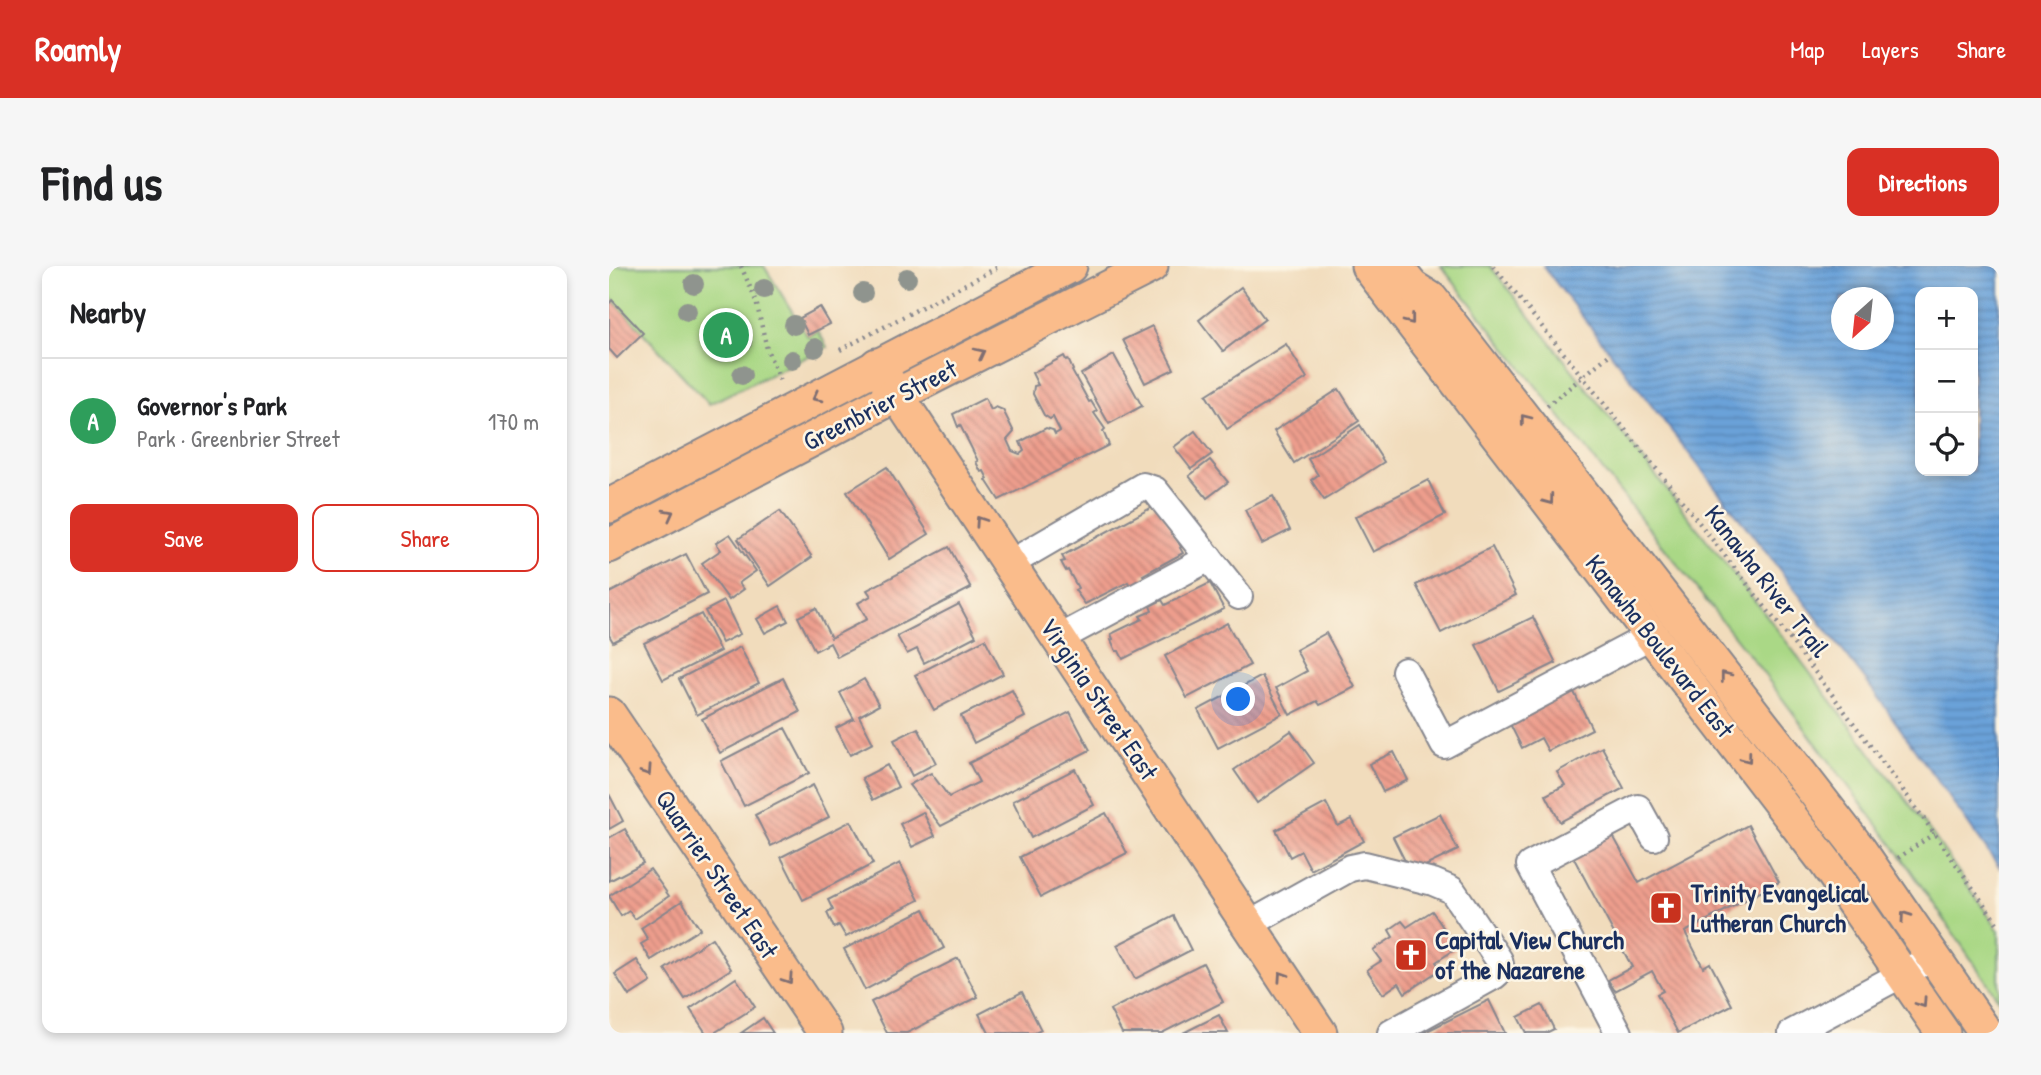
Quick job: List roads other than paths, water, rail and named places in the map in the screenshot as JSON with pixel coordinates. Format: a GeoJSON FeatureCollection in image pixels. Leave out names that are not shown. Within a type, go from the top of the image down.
{"type":"FeatureCollection","features":[{"type":"Feature","properties":{"kind":"main road","name":"Greenbrier Street"},"geometry":{"type":"LineString","coordinates":[[609,506],[1070,266]]}},
{"type":"Feature","properties":{"kind":"main road","name":"Greenbrier Street"},"geometry":{"type":"LineString","coordinates":[[609,546],[1151,266]]}},
{"type":"Feature","properties":{"kind":"main road","name":"Kanawha Boulevard East"},"geometry":{"type":"LineString","coordinates":[[1368,266],[1826,863],[1943,1033]]}},
{"type":"Feature","properties":{"kind":"main road","name":"Kanawha Boulevard East"},"geometry":{"type":"LineString","coordinates":[[1395,266],[1412,287],[1431,299],[1850,838],[1986,1033]]}},
{"type":"Feature","properties":{"kind":"main road","name":"Kanawha Boulevard East"},"geometry":{"type":"LineString","coordinates":[[1419,266],[1427,276],[1431,299]]}},
{"type":"Feature","properties":{"kind":"main road","name":"Virginia Street East"},"geometry":{"type":"LineString","coordinates":[[877,365],[1320,1033]]}},
{"type":"Feature","properties":{"kind":"main road","name":"Quarrier Street East"},"geometry":{"type":"LineString","coordinates":[[609,714],[825,1033]]}},
{"type":"Feature","properties":{"kind":"street"},"geometry":{"type":"LineString","coordinates":[[1009,564],[1143,486],[1155,490],[1239,596]]}},
{"type":"Feature","properties":{"kind":"street"},"geometry":{"type":"LineString","coordinates":[[1058,639],[1209,558]]}},
{"type":"Feature","properties":{"kind":"street"},"geometry":{"type":"LineString","coordinates":[[1405,671],[1444,745],[1652,635]]}},
{"type":"Feature","properties":{"kind":"street"},"geometry":{"type":"LineString","coordinates":[[1619,1033],[1530,865],[1639,808],[1654,837]]}},
{"type":"Feature","properties":{"kind":"street"},"geometry":{"type":"LineString","coordinates":[[1248,925],[1350,868],[1365,865],[1433,882],[1452,890],[1499,960],[1501,970],[1391,1033]]}},
{"type":"Feature","properties":{"kind":"street"},"geometry":{"type":"LineString","coordinates":[[1792,1033],[1934,957]]}},
{"type":"Feature","properties":{"kind":"water"},"geometry":{"type":"Polygon","coordinates":[[[1543,266],[1999,266],[1999,867],[1867,682],[1543,266]]]}},
{"type":"Feature","properties":{"kind":"place","name":"Governor's Park"},"geometry":{"type":"Point","coordinates":[726,335]}},
{"type":"Feature","properties":{"kind":"place","name":"Trinity Evangelical Lutheran Church"},"geometry":{"type":"Point","coordinates":[1666,908]}},
{"type":"Feature","properties":{"kind":"place","name":"Capital View Church of the Nazarene"},"geometry":{"type":"Point","coordinates":[1411,955]}}]}
